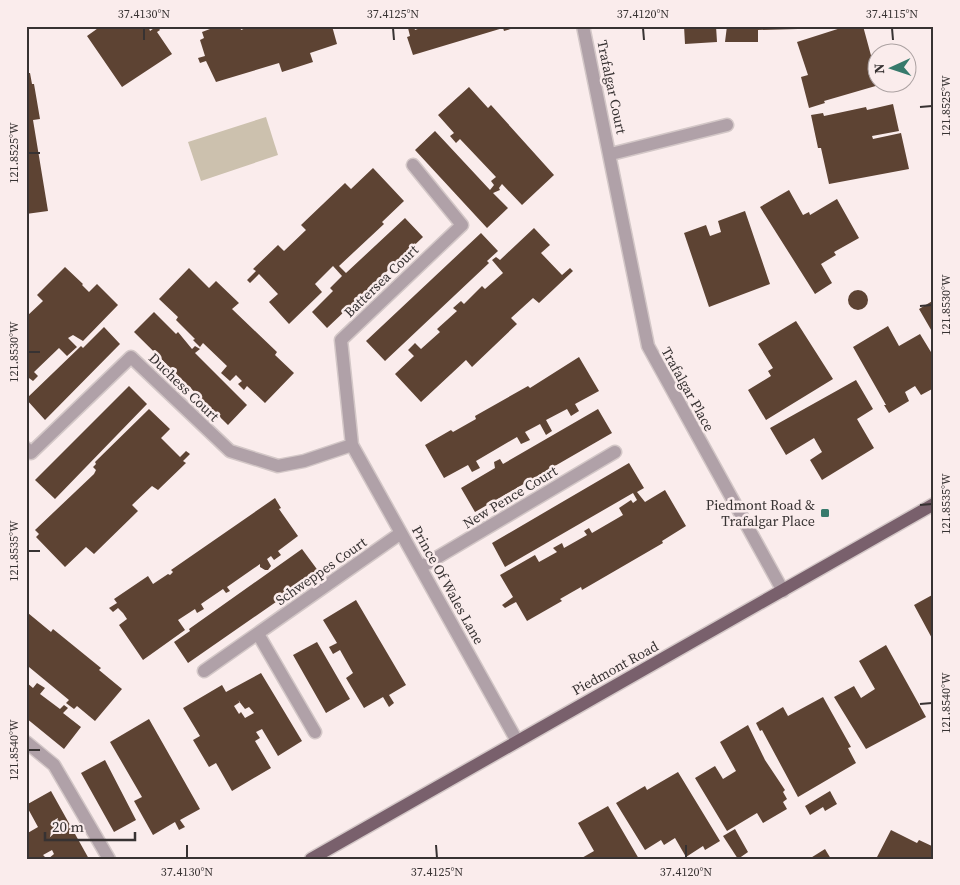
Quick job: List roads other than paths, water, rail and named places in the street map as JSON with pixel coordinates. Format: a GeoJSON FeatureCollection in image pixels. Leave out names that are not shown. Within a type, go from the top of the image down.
{"type":"FeatureCollection","features":[{"type":"Feature","properties":{"kind":"main road","name":"Piedmont Road"},"geometry":{"type":"LineString","coordinates":[[311,859],[934,504]]}},
{"type":"Feature","properties":{"kind":"street","name":"Trafalgar Court"},"geometry":{"type":"LineString","coordinates":[[583,26],[611,154]]}},
{"type":"Feature","properties":{"kind":"street"},"geometry":{"type":"LineString","coordinates":[[611,154],[727,125]]}},
{"type":"Feature","properties":{"kind":"street","name":"Trafalgar Place"},"geometry":{"type":"LineString","coordinates":[[611,154],[648,346],[783,591]]}},
{"type":"Feature","properties":{"kind":"street","name":"Battersea Court"},"geometry":{"type":"LineString","coordinates":[[352,445],[341,340],[462,224],[412,165]]}},
{"type":"Feature","properties":{"kind":"street","name":"Duchess Court"},"geometry":{"type":"LineString","coordinates":[[26,448],[31,453],[131,357],[230,451],[278,466],[304,461],[352,445]]}},
{"type":"Feature","properties":{"kind":"street","name":"Prince Of Wales Lane"},"geometry":{"type":"LineString","coordinates":[[352,445],[516,741]]}},
{"type":"Feature","properties":{"kind":"street","name":"New Pence Court"},"geometry":{"type":"LineString","coordinates":[[421,568],[615,452]]}},
{"type":"Feature","properties":{"kind":"street","name":"Schweppes Court"},"geometry":{"type":"LineString","coordinates":[[204,671],[401,533]]}},
{"type":"Feature","properties":{"kind":"street"},"geometry":{"type":"LineString","coordinates":[[258,634],[315,732]]}},
{"type":"Feature","properties":{"kind":"street"},"geometry":{"type":"LineString","coordinates":[[26,742],[54,765],[109,859]]}},
{"type":"Feature","properties":{"kind":"place","name":"Piedmont Road & Trafalgar Place"},"geometry":{"type":"Point","coordinates":[825,513]}}]}
